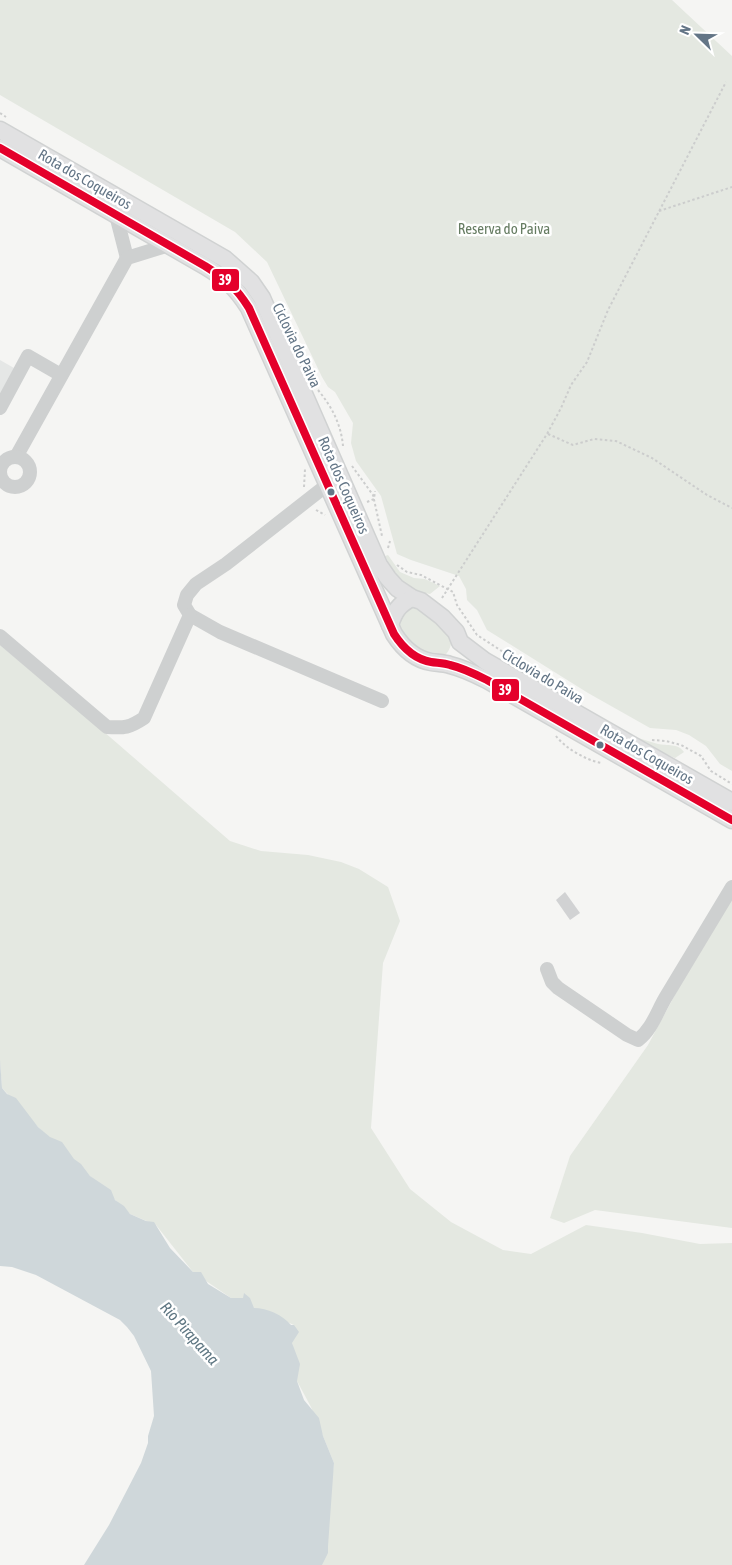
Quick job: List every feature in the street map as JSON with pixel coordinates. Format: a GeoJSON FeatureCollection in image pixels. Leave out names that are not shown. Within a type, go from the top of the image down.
{"type":"FeatureCollection","features":[{"type":"Feature","properties":{"kind":"main road","name":"Rota dos Coqueiros"},"geometry":{"type":"LineString","coordinates":[[4,124],[225,259],[238,268],[251,282],[262,298],[379,565],[397,588],[412,598],[421,601],[442,617],[456,632],[460,642],[485,661],[732,802]]}},
{"type":"Feature","properties":{"kind":"main road","name":"Rota dos Coqueiros"},"geometry":{"type":"LineString","coordinates":[[0,148],[222,276],[236,289],[248,308],[390,625],[403,647],[427,661],[448,664],[487,680],[732,820]]}},
{"type":"Feature","properties":{"kind":"main road"},"geometry":{"type":"LineString","coordinates":[[390,625],[393,615],[399,607],[412,598]]}},
{"type":"Feature","properties":{"kind":"main road"},"geometry":{"type":"LineString","coordinates":[[441,664],[453,652],[456,632]]}},
{"type":"Feature","properties":{"kind":"street"},"geometry":{"type":"LineString","coordinates":[[116,215],[127,258]]}},
{"type":"Feature","properties":{"kind":"street"},"geometry":{"type":"LineString","coordinates":[[16,457],[127,258],[169,245]]}},
{"type":"Feature","properties":{"kind":"street"},"geometry":{"type":"LineString","coordinates":[[0,408],[28,356],[61,375]]}},
{"type":"Feature","properties":{"kind":"street"},"geometry":{"type":"LineString","coordinates":[[12,457],[24,460],[29,468],[26,482],[18,486],[5,483],[1,479],[0,470],[4,462],[12,457]]}},
{"type":"Feature","properties":{"kind":"street"},"geometry":{"type":"LineString","coordinates":[[327,485],[226,564],[196,584],[187,594],[184,605],[190,615],[220,632],[382,701]]}},
{"type":"Feature","properties":{"kind":"street"},"geometry":{"type":"LineString","coordinates":[[0,636],[108,727],[121,728],[132,726],[144,718],[190,615]]}},
{"type":"Feature","properties":{"kind":"street"},"geometry":{"type":"LineString","coordinates":[[547,969],[552,982],[558,988],[638,1040],[652,1025],[664,1001],[732,886]]}},
{"type":"Feature","properties":{"kind":"path"},"geometry":{"type":"LineString","coordinates":[[434,611],[547,434],[571,385],[587,362],[608,310],[726,82]]}},
{"type":"Feature","properties":{"kind":"path"},"geometry":{"type":"LineString","coordinates":[[0,113],[4,124]]}},
{"type":"Feature","properties":{"kind":"path"},"geometry":{"type":"LineString","coordinates":[[659,211],[732,186]]}},
{"type":"Feature","properties":{"kind":"path","name":"Ciclovia do Paiva"},"geometry":{"type":"LineString","coordinates":[[316,387],[330,405],[342,432],[343,447]]}},
{"type":"Feature","properties":{"kind":"path"},"geometry":{"type":"LineString","coordinates":[[547,434],[573,445],[594,439],[616,441],[652,458],[707,495],[732,508]]}},
{"type":"Feature","properties":{"kind":"path"},"geometry":{"type":"LineString","coordinates":[[349,462],[373,495],[383,540]]}},
{"type":"Feature","properties":{"kind":"path"},"geometry":{"type":"LineString","coordinates":[[385,545],[387,550]]}},
{"type":"Feature","properties":{"kind":"path"},"geometry":{"type":"LineString","coordinates":[[392,558],[398,566],[407,572],[448,588]]}},
{"type":"Feature","properties":{"kind":"path","name":"Ciclovia do Paiva"},"geometry":{"type":"LineString","coordinates":[[448,588],[453,592],[457,605],[476,635],[533,671]]}},
{"type":"Feature","properties":{"kind":"path"},"geometry":{"type":"LineString","coordinates":[[646,737],[652,740],[681,745],[701,756],[711,772],[732,784]]}},
{"type":"Feature","properties":{"kind":"shaded area"},"geometry":{"type":"Polygon","coordinates":[[[0,360],[14,368],[0,394],[0,360]]]}},
{"type":"Feature","properties":{"kind":"green space","name":"Reserva do Paiva"},"geometry":{"type":"Polygon","coordinates":[[[0,0],[672,0],[732,56],[732,771],[720,764],[706,746],[689,735],[676,730],[650,728],[588,693],[487,630],[477,610],[467,600],[466,589],[459,576],[397,554],[381,496],[356,461],[351,443],[353,423],[335,392],[328,387],[322,377],[267,262],[235,232],[0,95],[0,0]]]}},
{"type":"Feature","properties":{"kind":"green space"},"geometry":{"type":"Polygon","coordinates":[[[388,555],[400,572],[414,578],[425,579],[440,586],[430,594],[415,589],[403,581],[393,570],[385,556],[388,555]]]}},
{"type":"Feature","properties":{"kind":"green space"},"geometry":{"type":"Polygon","coordinates":[[[411,604],[452,634],[451,645],[444,656],[435,658],[425,655],[402,638],[397,619],[411,604]]]}},
{"type":"Feature","properties":{"kind":"green space"},"geometry":{"type":"Polygon","coordinates":[[[0,645],[230,841],[261,851],[308,855],[341,862],[359,869],[388,887],[400,921],[383,963],[371,1128],[410,1189],[451,1222],[503,1250],[531,1254],[586,1225],[700,1244],[732,1243],[732,1565],[322,1565],[334,1463],[311,1407],[297,1381],[292,1343],[294,1325],[231,1298],[193,1272],[156,1225],[130,1214],[38,1127],[2,1088],[0,1062],[0,645]]]}},
{"type":"Feature","properties":{"kind":"green space"},"geometry":{"type":"Polygon","coordinates":[[[638,738],[658,744],[676,746],[684,752],[675,758],[638,738]]]}},
{"type":"Feature","properties":{"kind":"green space"},"geometry":{"type":"Polygon","coordinates":[[[732,889],[732,1228],[595,1210],[564,1223],[550,1218],[570,1156],[648,1045],[732,889]]]}},
{"type":"Feature","properties":{"kind":"water","name":"Rio Pirapama"},"geometry":{"type":"Polygon","coordinates":[[[0,1060],[2,1088],[7,1094],[16,1098],[38,1127],[50,1137],[62,1142],[74,1159],[81,1164],[90,1176],[111,1190],[115,1200],[124,1206],[130,1214],[146,1221],[154,1222],[170,1248],[193,1272],[201,1272],[208,1284],[231,1298],[243,1298],[244,1293],[250,1298],[254,1308],[264,1309],[279,1315],[291,1325],[294,1325],[299,1332],[292,1343],[300,1364],[297,1381],[304,1400],[319,1418],[323,1436],[334,1463],[328,1553],[322,1565],[84,1565],[109,1525],[141,1463],[148,1443],[148,1436],[154,1416],[151,1371],[134,1336],[120,1320],[36,1275],[12,1267],[0,1266],[0,1060]]]}},
{"type":"Feature","properties":{"kind":"building"},"geometry":{"type":"Polygon","coordinates":[[[565,892],[580,913],[570,920],[556,900],[565,892]]]}},
{"type":"Feature","properties":{"kind":"transit line","name":"39"},"geometry":{"type":"LineString","coordinates":[[0,148],[205,266],[224,279],[239,294],[249,308],[394,634],[405,648],[414,656],[425,661],[455,666],[487,680],[732,820]]}}]}
